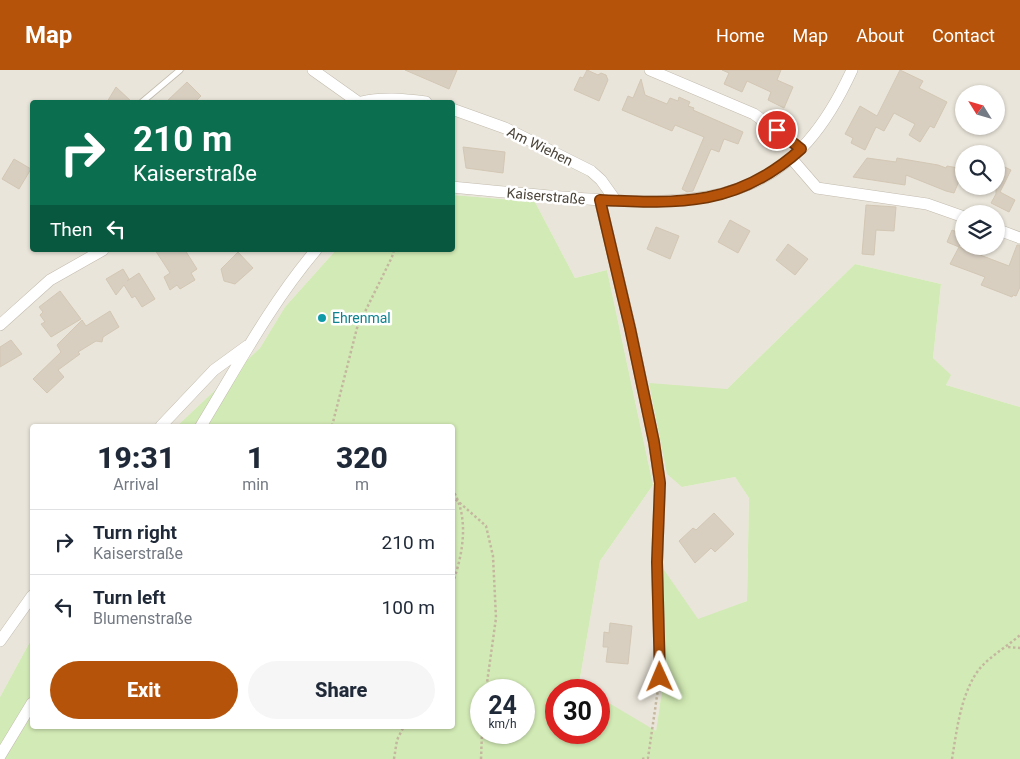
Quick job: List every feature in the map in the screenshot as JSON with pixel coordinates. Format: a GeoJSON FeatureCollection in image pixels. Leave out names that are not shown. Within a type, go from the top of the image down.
{"type":"FeatureCollection","features":[{"type":"Feature","properties":{"kind":"street"},"geometry":{"type":"LineString","coordinates":[[313,70],[356,100]]}},
{"type":"Feature","properties":{"kind":"street"},"geometry":{"type":"LineString","coordinates":[[650,70],[754,114],[801,149]]}},
{"type":"Feature","properties":{"kind":"street","name":"Kaiserstraße"},"geometry":{"type":"LineString","coordinates":[[455,187],[536,196],[616,201],[673,201],[724,195],[760,179],[801,149],[833,109],[852,70]]}},
{"type":"Feature","properties":{"kind":"street"},"geometry":{"type":"LineString","coordinates":[[372,100],[402,98],[414,100]]}},
{"type":"Feature","properties":{"kind":"street","name":"Am Wiehen"},"geometry":{"type":"LineString","coordinates":[[455,110],[505,128],[591,171],[601,180],[616,201]]}},
{"type":"Feature","properties":{"kind":"street"},"geometry":{"type":"LineString","coordinates":[[791,158],[817,188],[927,204],[955,214]]}},
{"type":"Feature","properties":{"kind":"street"},"geometry":{"type":"LineString","coordinates":[[600,200],[630,328],[654,442],[660,483],[657,562],[660,677]]}},
{"type":"Feature","properties":{"kind":"street"},"geometry":{"type":"LineString","coordinates":[[1005,232],[1020,238]]}},
{"type":"Feature","properties":{"kind":"street"},"geometry":{"type":"LineString","coordinates":[[0,326],[50,280],[99,252]]}},
{"type":"Feature","properties":{"kind":"street"},"geometry":{"type":"LineString","coordinates":[[202,424],[252,342],[299,271],[314,252]]}},
{"type":"Feature","properties":{"kind":"street"},"geometry":{"type":"LineString","coordinates":[[163,424],[214,370],[252,342]]}},
{"type":"Feature","properties":{"kind":"street"},"geometry":{"type":"LineString","coordinates":[[0,641],[30,599]]}},
{"type":"Feature","properties":{"kind":"street"},"geometry":{"type":"LineString","coordinates":[[0,756],[30,706]]}},
{"type":"Feature","properties":{"kind":"lane"},"geometry":{"type":"LineString","coordinates":[[144,100],[180,70]]}},
{"type":"Feature","properties":{"kind":"path"},"geometry":{"type":"LineString","coordinates":[[333,424],[357,328],[393,252]]}},
{"type":"Feature","properties":{"kind":"path"},"geometry":{"type":"LineString","coordinates":[[455,494],[460,503],[464,540],[455,574]]}},
{"type":"Feature","properties":{"kind":"path"},"geometry":{"type":"LineString","coordinates":[[455,499],[486,526],[493,556],[496,618],[488,679]]}},
{"type":"Feature","properties":{"kind":"path"},"geometry":{"type":"LineString","coordinates":[[952,759],[966,693],[973,679],[982,666],[1020,635]]}},
{"type":"Feature","properties":{"kind":"path"},"geometry":{"type":"LineString","coordinates":[[1006,647],[1020,648]]}},
{"type":"Feature","properties":{"kind":"path"},"geometry":{"type":"LineString","coordinates":[[642,759],[648,758],[660,677]]}},
{"type":"Feature","properties":{"kind":"path"},"geometry":{"type":"LineString","coordinates":[[394,759],[403,729]]}},
{"type":"Feature","properties":{"kind":"path"},"geometry":{"type":"LineString","coordinates":[[481,759],[482,744]]}},
{"type":"Feature","properties":{"kind":"shaded area"},"geometry":{"type":"Polygon","coordinates":[[[0,70],[1020,70],[1020,407],[946,385],[950,375],[933,358],[941,284],[855,264],[727,389],[682,487],[735,477],[749,498],[747,601],[698,620],[662,568],[664,677],[656,732],[610,704],[610,679],[580,679],[600,561],[653,485],[607,270],[575,278],[535,202],[455,195],[455,100],[30,100],[30,252],[334,252],[285,307],[260,348],[179,424],[30,424],[30,642],[0,697],[0,70]]]}},
{"type":"Feature","properties":{"kind":"green space"},"geometry":{"type":"Polygon","coordinates":[[[455,195],[535,202],[575,278],[607,270],[653,485],[600,561],[580,679],[545,679],[545,744],[610,744],[610,704],[656,731],[664,677],[662,567],[698,619],[747,601],[749,498],[735,477],[682,487],[667,474],[649,383],[727,389],[855,264],[941,284],[933,358],[951,375],[946,385],[1020,407],[1020,759],[0,759],[0,697],[30,642],[30,729],[455,729],[455,424],[179,424],[260,348],[285,307],[334,252],[455,252],[455,195]]]}},
{"type":"Feature","properties":{"kind":"building"},"geometry":{"type":"Polygon","coordinates":[[[405,70],[457,70],[449,89],[405,70]]]}},
{"type":"Feature","properties":{"kind":"building"},"geometry":{"type":"Polygon","coordinates":[[[587,70],[598,75],[601,73],[606,75],[608,80],[599,101],[574,90],[580,77],[583,78],[587,70]]]}},
{"type":"Feature","properties":{"kind":"building"},"geometry":{"type":"Polygon","coordinates":[[[722,70],[781,70],[777,80],[793,87],[784,108],[768,100],[771,92],[747,81],[742,92],[724,84],[729,73],[722,70]]]}},
{"type":"Feature","properties":{"kind":"building"},"geometry":{"type":"Polygon","coordinates":[[[900,70],[923,81],[919,88],[947,102],[934,128],[930,126],[920,142],[909,135],[915,124],[894,113],[884,131],[876,127],[865,150],[851,143],[853,138],[845,134],[860,106],[877,116],[900,70]]]}},
{"type":"Feature","properties":{"kind":"building"},"geometry":{"type":"Polygon","coordinates":[[[641,79],[645,95],[667,104],[670,98],[678,101],[679,97],[690,102],[688,106],[694,108],[693,110],[743,132],[738,144],[724,139],[719,152],[711,149],[693,191],[687,192],[682,189],[704,137],[675,125],[672,131],[622,110],[628,96],[633,98],[641,79]]]}},
{"type":"Feature","properties":{"kind":"building"},"geometry":{"type":"Polygon","coordinates":[[[187,82],[201,96],[197,100],[168,100],[187,82]]]}},
{"type":"Feature","properties":{"kind":"building"},"geometry":{"type":"Polygon","coordinates":[[[116,87],[130,100],[108,100],[116,87]]]}},
{"type":"Feature","properties":{"kind":"building"},"geometry":{"type":"Polygon","coordinates":[[[463,147],[505,152],[503,173],[466,168],[463,147]]]}},
{"type":"Feature","properties":{"kind":"building"},"geometry":{"type":"Polygon","coordinates":[[[867,158],[896,162],[897,158],[946,168],[947,166],[955,167],[955,191],[954,193],[946,191],[906,175],[905,185],[853,177],[867,158]]]}},
{"type":"Feature","properties":{"kind":"building"},"geometry":{"type":"Polygon","coordinates":[[[14,159],[30,168],[19,189],[2,179],[14,159]]]}},
{"type":"Feature","properties":{"kind":"building"},"geometry":{"type":"Polygon","coordinates":[[[1005,167],[1011,170],[1005,182],[1005,167]]]}},
{"type":"Feature","properties":{"kind":"building"},"geometry":{"type":"Polygon","coordinates":[[[995,195],[1005,195],[1015,200],[1009,212],[1005,210],[1005,205],[991,203],[995,195]]]}},
{"type":"Feature","properties":{"kind":"building"},"geometry":{"type":"Polygon","coordinates":[[[866,205],[896,207],[894,231],[876,230],[874,255],[862,254],[866,205]]]}},
{"type":"Feature","properties":{"kind":"building"},"geometry":{"type":"Polygon","coordinates":[[[730,220],[750,231],[738,253],[718,242],[730,220]]]}},
{"type":"Feature","properties":{"kind":"building"},"geometry":{"type":"Polygon","coordinates":[[[656,227],[679,236],[670,259],[647,249],[656,227]]]}},
{"type":"Feature","properties":{"kind":"building"},"geometry":{"type":"Polygon","coordinates":[[[952,230],[955,231],[955,245],[947,242],[952,230]]]}},
{"type":"Feature","properties":{"kind":"building"},"geometry":{"type":"Polygon","coordinates":[[[788,244],[808,259],[795,275],[776,260],[788,244]]]}},
{"type":"Feature","properties":{"kind":"building"},"geometry":{"type":"Polygon","coordinates":[[[1017,245],[1020,245],[1020,287],[1016,296],[1013,295],[1012,297],[981,285],[985,277],[950,264],[955,255],[980,255],[1009,266],[1017,245]]]}},
{"type":"Feature","properties":{"kind":"building"},"geometry":{"type":"Polygon","coordinates":[[[156,252],[186,252],[197,269],[191,273],[195,280],[180,289],[177,285],[170,290],[164,277],[170,273],[156,252]]]}},
{"type":"Feature","properties":{"kind":"building"},"geometry":{"type":"Polygon","coordinates":[[[238,252],[253,268],[235,284],[224,281],[221,269],[238,252]]]}},
{"type":"Feature","properties":{"kind":"building"},"geometry":{"type":"Polygon","coordinates":[[[123,269],[129,279],[127,281],[139,273],[155,299],[142,307],[135,296],[132,298],[124,285],[116,295],[106,279],[123,269]]]}},
{"type":"Feature","properties":{"kind":"building"},"geometry":{"type":"Polygon","coordinates":[[[60,291],[81,319],[51,337],[41,324],[45,322],[40,315],[43,312],[39,307],[60,291]]]}},
{"type":"Feature","properties":{"kind":"building"},"geometry":{"type":"Polygon","coordinates":[[[110,311],[119,327],[103,337],[102,342],[96,341],[78,352],[80,354],[58,370],[64,377],[47,393],[33,379],[61,352],[57,345],[82,320],[86,326],[110,311]]]}},
{"type":"Feature","properties":{"kind":"building"},"geometry":{"type":"Polygon","coordinates":[[[11,340],[22,354],[0,367],[0,347],[11,340]]]}},
{"type":"Feature","properties":{"kind":"building"},"geometry":{"type":"Polygon","coordinates":[[[714,513],[734,534],[715,552],[711,548],[695,563],[679,541],[693,528],[696,530],[714,513]]]}},
{"type":"Feature","properties":{"kind":"building"},"geometry":{"type":"Polygon","coordinates":[[[610,623],[632,626],[628,664],[606,662],[608,647],[603,647],[604,632],[609,633],[610,623]]]}},
{"type":"Feature","properties":{"kind":"place","name":"Ehrenmal"},"geometry":{"type":"Point","coordinates":[322,318]}},
{"type":"Feature","properties":{"kind":"route"},"geometry":{"type":"LineString","coordinates":[[660,677],[657,562],[660,483],[654,442],[630,328],[600,200],[673,201],[724,195],[746,187],[775,170],[801,149],[777,130]]}}]}
